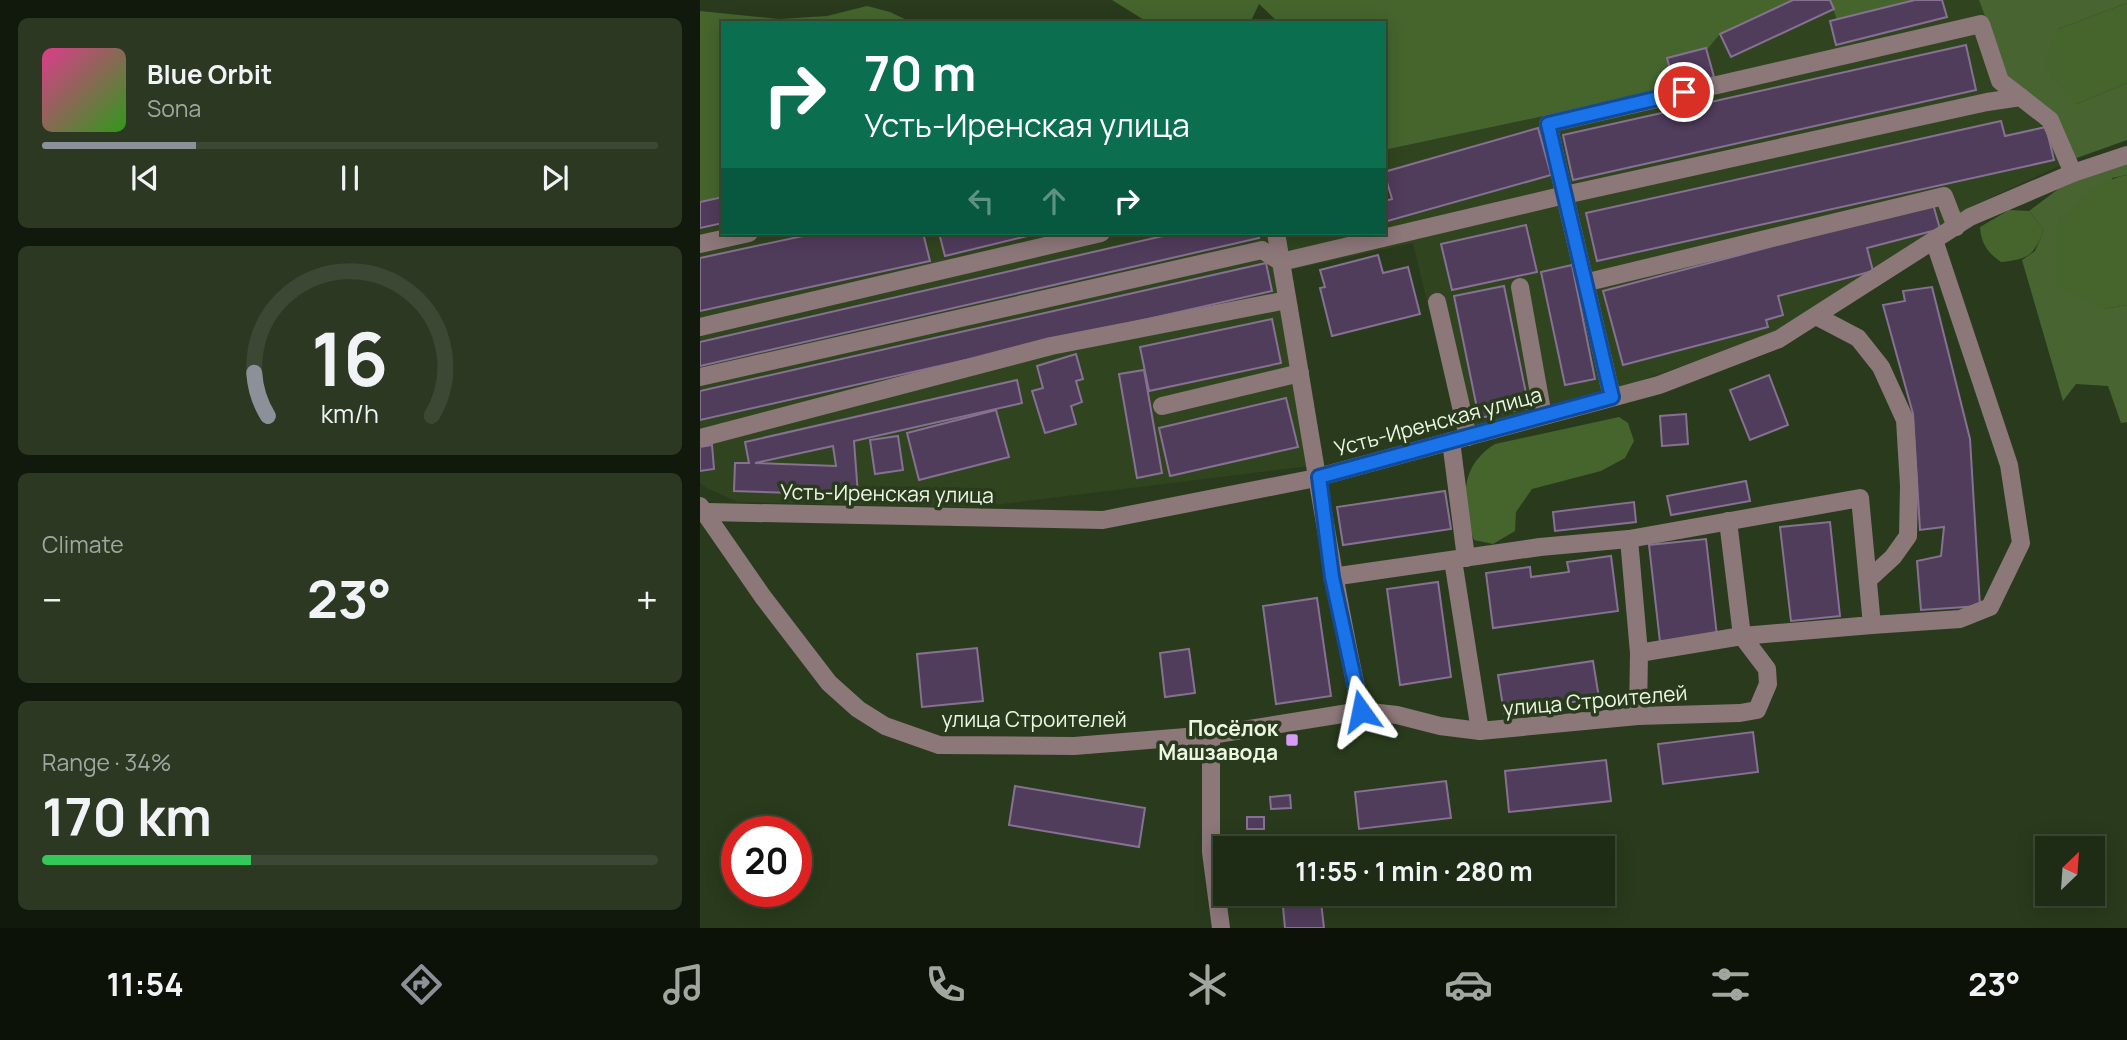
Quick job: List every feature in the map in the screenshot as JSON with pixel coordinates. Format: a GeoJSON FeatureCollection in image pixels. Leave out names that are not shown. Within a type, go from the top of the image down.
{"type":"FeatureCollection","features":[{"type":"Feature","properties":{"kind":"street"},"geometry":{"type":"LineString","coordinates":[[1612,397],[1548,124],[1981,23],[2000,81],[2050,120],[2073,173]]}},
{"type":"Feature","properties":{"kind":"street"},"geometry":{"type":"LineString","coordinates":[[700,377],[1262,250],[1281,262],[1565,195],[1987,102],[2021,97]]}},
{"type":"Feature","properties":{"kind":"street","name":"Усть-Иренская улица"},"geometry":{"type":"LineString","coordinates":[[703,509],[1103,520],[1319,477],[1659,385],[1779,339],[1970,217],[2073,173],[2127,155]]}},
{"type":"Feature","properties":{"kind":"street"},"geometry":{"type":"LineString","coordinates":[[1584,283],[1944,196],[1956,227]]}},
{"type":"Feature","properties":{"kind":"street"},"geometry":{"type":"LineString","coordinates":[[700,244],[739,235]]}},
{"type":"Feature","properties":{"kind":"street"},"geometry":{"type":"LineString","coordinates":[[700,327],[1092,235]]}},
{"type":"Feature","properties":{"kind":"street"},"geometry":{"type":"LineString","coordinates":[[1276,235],[1319,477],[1332,577],[1361,711]]}},
{"type":"Feature","properties":{"kind":"street"},"geometry":{"type":"LineString","coordinates":[[1639,653],[1742,636],[1960,619],[1990,607],[2021,543],[2009,465],[1934,240]]}},
{"type":"Feature","properties":{"kind":"street"},"geometry":{"type":"LineString","coordinates":[[1520,287],[1543,416]]}},
{"type":"Feature","properties":{"kind":"street"},"geometry":{"type":"LineString","coordinates":[[700,438],[1051,346],[1287,300]]}},
{"type":"Feature","properties":{"kind":"street"},"geometry":{"type":"LineString","coordinates":[[1437,302],[1459,439],[1459,559],[1480,731]]}},
{"type":"Feature","properties":{"kind":"street"},"geometry":{"type":"LineString","coordinates":[[1816,316],[1858,338],[1881,367],[1905,420],[1909,486],[1908,536],[1894,557],[1868,580]]}},
{"type":"Feature","properties":{"kind":"street"},"geometry":{"type":"LineString","coordinates":[[1162,406],[1300,373]]}},
{"type":"Feature","properties":{"kind":"street"},"geometry":{"type":"LineString","coordinates":[[1332,577],[1629,539],[1860,498],[1872,625]]}},
{"type":"Feature","properties":{"kind":"street","name":"улица Строителей"},"geometry":{"type":"LineString","coordinates":[[703,509],[763,597],[829,683],[858,709],[885,726],[939,745],[1074,746],[1210,735],[1361,711],[1480,731],[1638,716],[1740,713],[1757,710],[1768,684],[1767,669],[1742,636]]}},
{"type":"Feature","properties":{"kind":"street"},"geometry":{"type":"LineString","coordinates":[[1728,521],[1742,636]]}},
{"type":"Feature","properties":{"kind":"street"},"geometry":{"type":"LineString","coordinates":[[1629,539],[1639,653],[1638,716]]}},
{"type":"Feature","properties":{"kind":"street"},"geometry":{"type":"LineString","coordinates":[[1210,735],[1211,852],[1221,928]]}},
{"type":"Feature","properties":{"kind":"shaded area"},"geometry":{"type":"Polygon","coordinates":[[[1112,0],[1793,0],[1720,34],[1675,88],[1386,150],[1386,21],[1277,21],[1259,4],[1251,21],[1146,21],[1112,0]]]}},
{"type":"Feature","properties":{"kind":"shaded area"},"geometry":{"type":"Polygon","coordinates":[[[1793,0],[1830,0],[1838,20],[1915,0],[1979,0],[1993,33],[2074,159],[1964,210],[1928,238],[1772,334],[1625,386],[1474,425],[1457,427],[1413,243],[1293,269],[1284,235],[1386,235],[1386,200],[1392,198],[1386,178],[1386,150],[1675,88],[1720,34],[1793,0]]]}},
{"type":"Feature","properties":{"kind":"shaded area"},"geometry":{"type":"Polygon","coordinates":[[[1830,0],[1915,0],[1837,20],[1830,0]]]}},
{"type":"Feature","properties":{"kind":"shaded area"},"geometry":{"type":"Polygon","coordinates":[[[1979,0],[2127,0],[2127,3],[2058,29],[2077,104],[2127,83],[2127,140],[2074,159],[2008,79],[1979,0]]]}},
{"type":"Feature","properties":{"kind":"shaded area"},"geometry":{"type":"Polygon","coordinates":[[[2127,3],[2127,83],[2077,104],[2049,74],[2045,64],[2058,29],[2127,3]]]}},
{"type":"Feature","properties":{"kind":"shaded area"},"geometry":{"type":"Polygon","coordinates":[[[867,6],[890,12],[909,21],[721,21],[721,197],[700,202],[700,11],[779,19],[827,16],[867,6]]]}},
{"type":"Feature","properties":{"kind":"shaded area"},"geometry":{"type":"Polygon","coordinates":[[[2127,160],[2127,175],[2112,178],[2104,309],[2127,305],[2127,422],[2121,423],[2108,386],[2076,384],[2063,401],[2022,260],[2035,251],[2044,230],[2029,211],[2077,175],[2127,160]]]}},
{"type":"Feature","properties":{"kind":"shaded area"},"geometry":{"type":"Polygon","coordinates":[[[2127,175],[2127,305],[2104,309],[2056,284],[2057,224],[2097,187],[2127,175]]]}},
{"type":"Feature","properties":{"kind":"shaded area"},"geometry":{"type":"Polygon","coordinates":[[[721,197],[721,235],[1271,235],[1309,466],[977,507],[738,502],[700,483],[700,202],[721,197]]]}},
{"type":"Feature","properties":{"kind":"shaded area"},"geometry":{"type":"Polygon","coordinates":[[[2009,210],[2029,211],[2044,230],[2037,246],[2029,255],[2001,262],[1986,248],[1980,227],[2009,210]]]}},
{"type":"Feature","properties":{"kind":"shaded area"},"geometry":{"type":"Polygon","coordinates":[[[1619,417],[1628,423],[1634,441],[1625,458],[1601,471],[1532,489],[1516,512],[1515,531],[1493,544],[1474,540],[1465,499],[1466,486],[1469,474],[1483,453],[1495,444],[1619,417]]]}},
{"type":"Feature","properties":{"kind":"building"},"geometry":{"type":"Polygon","coordinates":[[[1793,0],[1830,0],[1834,9],[1731,57],[1720,34],[1793,0]]]}},
{"type":"Feature","properties":{"kind":"building"},"geometry":{"type":"Polygon","coordinates":[[[1915,0],[1942,0],[1947,17],[1836,45],[1830,21],[1915,0]]]}},
{"type":"Feature","properties":{"kind":"building"},"geometry":{"type":"Polygon","coordinates":[[[1966,45],[1976,90],[1573,180],[1563,135],[1966,45]]]}},
{"type":"Feature","properties":{"kind":"building"},"geometry":{"type":"Polygon","coordinates":[[[1706,48],[1714,77],[1675,88],[1667,58],[1706,48]]]}},
{"type":"Feature","properties":{"kind":"building"},"geometry":{"type":"Polygon","coordinates":[[[2001,121],[2005,136],[2046,127],[2054,160],[1597,261],[1586,213],[2001,121]]]}},
{"type":"Feature","properties":{"kind":"building"},"geometry":{"type":"Polygon","coordinates":[[[1538,128],[1551,175],[1386,221],[1386,200],[1392,199],[1386,171],[1538,128]]]}},
{"type":"Feature","properties":{"kind":"building"},"geometry":{"type":"Polygon","coordinates":[[[721,197],[721,223],[700,228],[700,202],[721,197]]]}},
{"type":"Feature","properties":{"kind":"building"},"geometry":{"type":"Polygon","coordinates":[[[1933,204],[1940,229],[1867,248],[1873,271],[1778,296],[1783,315],[1766,320],[1768,327],[1623,365],[1603,291],[1933,204]]]}},
{"type":"Feature","properties":{"kind":"building"},"geometry":{"type":"Polygon","coordinates":[[[1526,225],[1537,272],[1452,290],[1441,244],[1526,225]]]}},
{"type":"Feature","properties":{"kind":"building"},"geometry":{"type":"Polygon","coordinates":[[[808,235],[924,235],[930,261],[700,311],[700,258],[808,235]]]}},
{"type":"Feature","properties":{"kind":"building"},"geometry":{"type":"Polygon","coordinates":[[[940,235],[1032,235],[945,256],[940,235]]]}},
{"type":"Feature","properties":{"kind":"building"},"geometry":{"type":"Polygon","coordinates":[[[1167,235],[1258,235],[1259,238],[700,366],[700,342],[1167,235]]]}},
{"type":"Feature","properties":{"kind":"building"},"geometry":{"type":"Polygon","coordinates":[[[1378,255],[1383,273],[1408,267],[1420,314],[1332,336],[1320,288],[1325,287],[1320,270],[1378,255]]]}},
{"type":"Feature","properties":{"kind":"building"},"geometry":{"type":"Polygon","coordinates":[[[1266,263],[1272,291],[700,420],[700,391],[1266,263]]]}},
{"type":"Feature","properties":{"kind":"building"},"geometry":{"type":"Polygon","coordinates":[[[1572,265],[1595,379],[1565,385],[1541,272],[1572,265]]]}},
{"type":"Feature","properties":{"kind":"building"},"geometry":{"type":"Polygon","coordinates":[[[1504,286],[1529,408],[1479,418],[1454,296],[1504,286]]]}},
{"type":"Feature","properties":{"kind":"building"},"geometry":{"type":"Polygon","coordinates":[[[1932,287],[1970,439],[1980,606],[1921,610],[1917,561],[1941,556],[1944,527],[1920,530],[1913,414],[1883,305],[1905,301],[1903,291],[1932,287]]]}},
{"type":"Feature","properties":{"kind":"building"},"geometry":{"type":"Polygon","coordinates":[[[1272,319],[1281,363],[1149,391],[1140,347],[1272,319]]]}},
{"type":"Feature","properties":{"kind":"building"},"geometry":{"type":"Polygon","coordinates":[[[1076,354],[1083,379],[1076,381],[1082,402],[1071,406],[1076,424],[1045,433],[1032,391],[1043,388],[1037,366],[1076,354]]]}},
{"type":"Feature","properties":{"kind":"building"},"geometry":{"type":"Polygon","coordinates":[[[1144,370],[1162,473],[1137,478],[1119,374],[1144,370]]]}},
{"type":"Feature","properties":{"kind":"building"},"geometry":{"type":"Polygon","coordinates":[[[1769,375],[1788,425],[1750,440],[1730,390],[1769,375]]]}},
{"type":"Feature","properties":{"kind":"building"},"geometry":{"type":"Polygon","coordinates":[[[1017,380],[1022,403],[854,441],[858,495],[734,491],[735,463],[749,463],[745,442],[1017,380]],[[833,446],[755,463],[836,466],[833,446]]]}},
{"type":"Feature","properties":{"kind":"building"},"geometry":{"type":"Polygon","coordinates":[[[1286,398],[1298,447],[1170,476],[1159,428],[1286,398]]]}},
{"type":"Feature","properties":{"kind":"building"},"geometry":{"type":"Polygon","coordinates":[[[996,410],[1009,457],[919,480],[907,433],[996,410]]]}},
{"type":"Feature","properties":{"kind":"building"},"geometry":{"type":"Polygon","coordinates":[[[1686,414],[1688,444],[1662,446],[1660,416],[1686,414]]]}},
{"type":"Feature","properties":{"kind":"building"},"geometry":{"type":"Polygon","coordinates":[[[898,436],[903,470],[875,474],[870,440],[898,436]]]}},
{"type":"Feature","properties":{"kind":"building"},"geometry":{"type":"Polygon","coordinates":[[[712,445],[714,469],[700,471],[700,447],[712,445]]]}},
{"type":"Feature","properties":{"kind":"building"},"geometry":{"type":"Polygon","coordinates":[[[1746,481],[1750,501],[1671,515],[1667,496],[1746,481]]]}},
{"type":"Feature","properties":{"kind":"building"},"geometry":{"type":"Polygon","coordinates":[[[1445,491],[1451,529],[1343,545],[1337,507],[1445,491]]]}},
{"type":"Feature","properties":{"kind":"building"},"geometry":{"type":"Polygon","coordinates":[[[1634,502],[1636,522],[1555,531],[1553,512],[1634,502]]]}},
{"type":"Feature","properties":{"kind":"building"},"geometry":{"type":"Polygon","coordinates":[[[1830,522],[1840,616],[1791,621],[1780,527],[1830,522]]]}},
{"type":"Feature","properties":{"kind":"building"},"geometry":{"type":"Polygon","coordinates":[[[1706,539],[1717,636],[1660,642],[1649,545],[1706,539]]]}},
{"type":"Feature","properties":{"kind":"building"},"geometry":{"type":"Polygon","coordinates":[[[1611,556],[1618,611],[1493,628],[1486,573],[1530,567],[1531,577],[1569,572],[1567,562],[1611,556]]]}},
{"type":"Feature","properties":{"kind":"building"},"geometry":{"type":"Polygon","coordinates":[[[1438,582],[1451,677],[1400,685],[1387,589],[1438,582]]]}},
{"type":"Feature","properties":{"kind":"building"},"geometry":{"type":"Polygon","coordinates":[[[1317,598],[1331,696],[1276,704],[1263,606],[1317,598]]]}},
{"type":"Feature","properties":{"kind":"building"},"geometry":{"type":"Polygon","coordinates":[[[977,648],[983,701],[922,707],[917,654],[977,648]]]}},
{"type":"Feature","properties":{"kind":"building"},"geometry":{"type":"Polygon","coordinates":[[[1189,649],[1195,693],[1165,697],[1160,653],[1189,649]]]}},
{"type":"Feature","properties":{"kind":"building"},"geometry":{"type":"Polygon","coordinates":[[[1593,661],[1599,698],[1504,713],[1498,675],[1593,661]]]}},
{"type":"Feature","properties":{"kind":"building"},"geometry":{"type":"Polygon","coordinates":[[[1753,732],[1758,772],[1663,784],[1658,744],[1753,732]]]}},
{"type":"Feature","properties":{"kind":"building"},"geometry":{"type":"Polygon","coordinates":[[[1606,760],[1611,801],[1509,812],[1505,771],[1606,760]]]}},
{"type":"Feature","properties":{"kind":"building"},"geometry":{"type":"Polygon","coordinates":[[[1446,781],[1451,818],[1359,829],[1355,792],[1446,781]]]}},
{"type":"Feature","properties":{"kind":"building"},"geometry":{"type":"Polygon","coordinates":[[[1015,786],[1145,808],[1139,847],[1009,825],[1015,786]]]}},
{"type":"Feature","properties":{"kind":"building"},"geometry":{"type":"Polygon","coordinates":[[[1290,795],[1291,808],[1271,809],[1270,797],[1290,795]]]}},
{"type":"Feature","properties":{"kind":"building"},"geometry":{"type":"Polygon","coordinates":[[[1247,817],[1264,817],[1264,829],[1247,829],[1247,817]]]}},
{"type":"Feature","properties":{"kind":"building"},"geometry":{"type":"Polygon","coordinates":[[[1321,906],[1324,928],[1285,928],[1283,907],[1321,906]]]}},
{"type":"Feature","properties":{"kind":"place","name":"Посёлок Машзавода"},"geometry":{"type":"Point","coordinates":[1292,740]}},
{"type":"Feature","properties":{"kind":"route"},"geometry":{"type":"LineString","coordinates":[[1361,711],[1332,577],[1319,477],[1612,397],[1548,124],[1684,92]]}}]}
